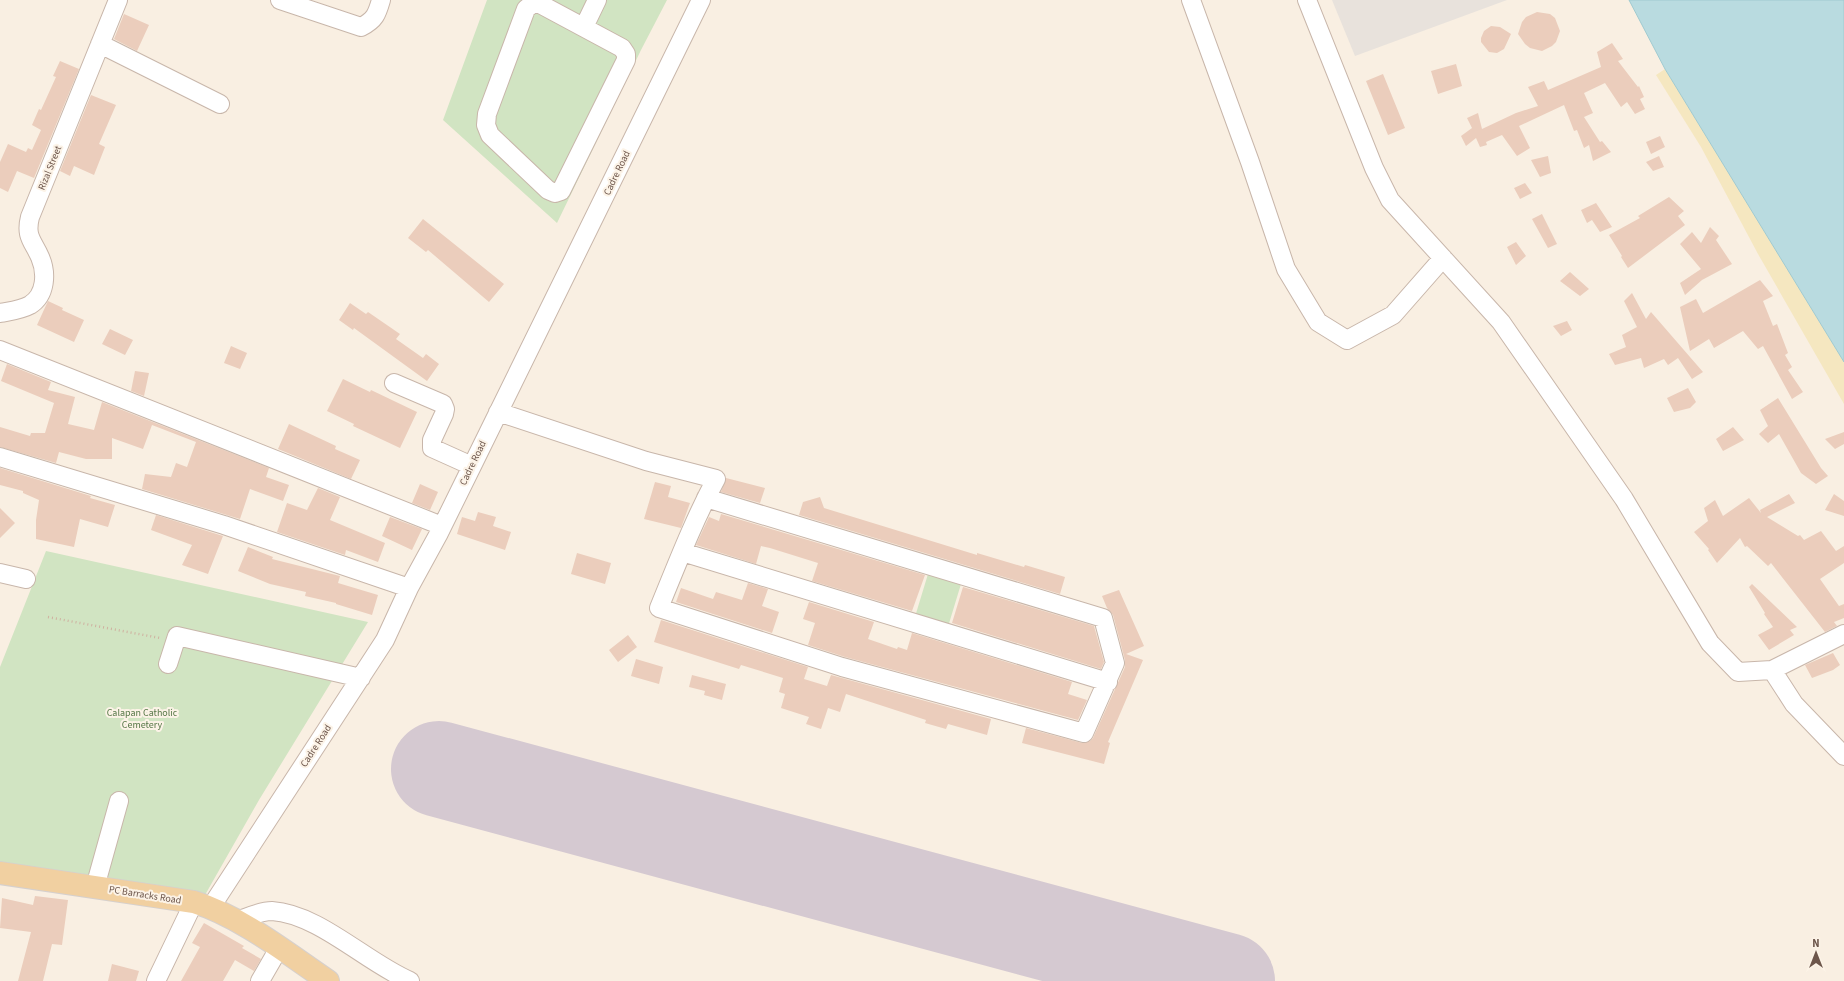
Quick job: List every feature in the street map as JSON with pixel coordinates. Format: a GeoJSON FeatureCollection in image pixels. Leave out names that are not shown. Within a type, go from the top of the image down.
{"type":"FeatureCollection","features":[{"type":"Feature","properties":{"kind":"main road","name":"PC Barracks Road"},"geometry":{"type":"LineString","coordinates":[[0,872],[203,905],[237,921],[328,981]]}},
{"type":"Feature","properties":{"kind":"street","name":"Rizal Street"},"geometry":{"type":"LineString","coordinates":[[0,313],[18,310],[30,304],[40,295],[44,283],[44,270],[40,257],[28,233],[28,225],[118,0]]}},
{"type":"Feature","properties":{"kind":"street"},"geometry":{"type":"LineString","coordinates":[[280,0],[361,27],[371,22],[377,12],[381,0]]}},
{"type":"Feature","properties":{"kind":"street"},"geometry":{"type":"LineString","coordinates":[[584,27],[597,0]]}},
{"type":"Feature","properties":{"kind":"street"},"geometry":{"type":"LineString","coordinates":[[1191,0],[1250,162],[1286,269],[1318,322],[1347,340],[1393,315],[1443,258]]}},
{"type":"Feature","properties":{"kind":"street"},"geometry":{"type":"LineString","coordinates":[[1308,0],[1374,168],[1390,200],[1501,322],[1615,486],[1710,643],[1738,672],[1772,670],[1844,634]]}},
{"type":"Feature","properties":{"kind":"street","name":"Cadre Road"},"geometry":{"type":"LineString","coordinates":[[156,981],[203,905],[361,678],[385,640],[409,588],[442,526],[603,204],[696,2]]}},
{"type":"Feature","properties":{"kind":"street"},"geometry":{"type":"LineString","coordinates":[[532,4],[540,4],[584,27],[622,48],[626,54],[626,60],[561,191],[555,193],[548,190],[490,135],[486,125],[487,114],[526,9],[532,4]]}},
{"type":"Feature","properties":{"kind":"street"},"geometry":{"type":"LineString","coordinates":[[100,44],[220,104]]}},
{"type":"Feature","properties":{"kind":"street"},"geometry":{"type":"LineString","coordinates":[[0,350],[442,526]]}},
{"type":"Feature","properties":{"kind":"street"},"geometry":{"type":"LineString","coordinates":[[394,383],[443,404],[445,409],[444,414],[432,440],[432,448],[472,466]]}},
{"type":"Feature","properties":{"kind":"street"},"geometry":{"type":"LineString","coordinates":[[498,412],[646,461],[716,479],[706,498],[682,552],[659,608],[842,667],[1084,733],[1108,682],[1115,662],[1103,618],[706,498]]}},
{"type":"Feature","properties":{"kind":"street"},"geometry":{"type":"LineString","coordinates":[[0,457],[224,525],[409,588]]}},
{"type":"Feature","properties":{"kind":"street"},"geometry":{"type":"LineString","coordinates":[[682,552],[1108,682]]}},
{"type":"Feature","properties":{"kind":"street"},"geometry":{"type":"LineString","coordinates":[[0,573],[26,579]]}},
{"type":"Feature","properties":{"kind":"street"},"geometry":{"type":"LineString","coordinates":[[168,664],[177,636],[361,678]]}},
{"type":"Feature","properties":{"kind":"street"},"geometry":{"type":"LineString","coordinates":[[1772,670],[1794,704],[1844,756]]}},
{"type":"Feature","properties":{"kind":"street"},"geometry":{"type":"LineString","coordinates":[[94,887],[119,801]]}},
{"type":"Feature","properties":{"kind":"street"},"geometry":{"type":"LineString","coordinates":[[237,921],[255,914],[272,911],[303,918],[410,981]]}},
{"type":"Feature","properties":{"kind":"street"},"geometry":{"type":"LineString","coordinates":[[260,981],[279,948]]}},
{"type":"Feature","properties":{"kind":"path"},"geometry":{"type":"LineString","coordinates":[[48,617],[176,641]]}},
{"type":"Feature","properties":{"kind":"shaded area"},"geometry":{"type":"Polygon","coordinates":[[[1332,0],[1507,0],[1355,56],[1332,0]]]}},
{"type":"Feature","properties":{"kind":"green space"},"geometry":{"type":"Polygon","coordinates":[[[487,0],[667,0],[557,223],[443,120],[487,0]]]}},
{"type":"Feature","properties":{"kind":"green space","name":"Calapan Catholic Cemetery"},"geometry":{"type":"Polygon","coordinates":[[[46,551],[368,622],[259,800],[205,895],[0,864],[0,667],[46,551]]]}},
{"type":"Feature","properties":{"kind":"green space"},"geometry":{"type":"Polygon","coordinates":[[[928,574],[961,584],[947,630],[914,620],[928,574]]]}},
{"type":"Feature","properties":{"kind":"sand"},"geometry":{"type":"Polygon","coordinates":[[[1665,69],[1844,362],[1844,404],[1758,254],[1701,147],[1656,75],[1665,69]]]}},
{"type":"Feature","properties":{"kind":"water"},"geometry":{"type":"Polygon","coordinates":[[[1629,0],[1844,0],[1844,362],[1665,69],[1629,0]]]}},
{"type":"Feature","properties":{"kind":"building"},"geometry":{"type":"Polygon","coordinates":[[[1537,12],[1550,14],[1555,18],[1560,31],[1556,42],[1552,46],[1542,51],[1530,48],[1518,34],[1522,22],[1526,17],[1537,12]]]}},
{"type":"Feature","properties":{"kind":"building"},"geometry":{"type":"Polygon","coordinates":[[[124,14],[149,25],[137,51],[114,39],[124,14]]]}},
{"type":"Feature","properties":{"kind":"building"},"geometry":{"type":"Polygon","coordinates":[[[1491,26],[1500,27],[1511,34],[1504,49],[1497,53],[1489,52],[1481,42],[1484,31],[1491,26]]]}},
{"type":"Feature","properties":{"kind":"building"},"geometry":{"type":"Polygon","coordinates":[[[1612,43],[1623,59],[1618,61],[1638,87],[1639,86],[1644,97],[1640,99],[1645,109],[1635,114],[1627,102],[1621,107],[1605,83],[1584,93],[1593,113],[1584,117],[1600,142],[1602,141],[1611,152],[1593,161],[1589,145],[1584,148],[1577,130],[1574,131],[1564,105],[1519,126],[1530,148],[1517,156],[1502,135],[1486,142],[1487,145],[1480,147],[1476,138],[1466,146],[1461,136],[1472,128],[1467,118],[1478,113],[1482,129],[1516,113],[1538,106],[1528,87],[1544,81],[1548,90],[1601,67],[1597,52],[1612,43]]]}},
{"type":"Feature","properties":{"kind":"building"},"geometry":{"type":"Polygon","coordinates":[[[60,61],[79,69],[34,178],[17,171],[8,192],[0,188],[0,162],[8,144],[26,152],[28,148],[32,150],[41,130],[32,125],[39,109],[41,110],[56,77],[53,76],[60,61]]]}},
{"type":"Feature","properties":{"kind":"building"},"geometry":{"type":"Polygon","coordinates":[[[1456,64],[1462,86],[1438,94],[1431,71],[1456,64]]]}},
{"type":"Feature","properties":{"kind":"building"},"geometry":{"type":"Polygon","coordinates":[[[1383,74],[1405,128],[1388,135],[1366,81],[1383,74]]]}},
{"type":"Feature","properties":{"kind":"building"},"geometry":{"type":"Polygon","coordinates":[[[91,95],[116,105],[99,144],[105,147],[94,175],[74,166],[70,176],[60,171],[91,95]]]}},
{"type":"Feature","properties":{"kind":"building"},"geometry":{"type":"Polygon","coordinates":[[[1660,136],[1665,147],[1651,154],[1646,142],[1660,136]]]}},
{"type":"Feature","properties":{"kind":"building"},"geometry":{"type":"Polygon","coordinates":[[[1548,156],[1551,173],[1540,177],[1531,160],[1548,156]]]}},
{"type":"Feature","properties":{"kind":"building"},"geometry":{"type":"Polygon","coordinates":[[[1659,156],[1664,167],[1653,171],[1646,162],[1659,156]]]}},
{"type":"Feature","properties":{"kind":"building"},"geometry":{"type":"Polygon","coordinates":[[[1525,183],[1532,193],[1520,199],[1514,188],[1525,183]]]}},
{"type":"Feature","properties":{"kind":"building"},"geometry":{"type":"Polygon","coordinates":[[[1669,197],[1684,211],[1678,216],[1685,225],[1628,268],[1609,235],[1640,218],[1638,216],[1669,197]]]}},
{"type":"Feature","properties":{"kind":"building"},"geometry":{"type":"Polygon","coordinates":[[[1596,203],[1612,227],[1600,232],[1592,220],[1587,223],[1581,210],[1596,203]]]}},
{"type":"Feature","properties":{"kind":"building"},"geometry":{"type":"Polygon","coordinates":[[[1542,214],[1557,244],[1548,248],[1532,219],[1542,214]]]}},
{"type":"Feature","properties":{"kind":"building"},"geometry":{"type":"Polygon","coordinates":[[[423,219],[504,284],[489,302],[428,250],[426,252],[408,238],[423,219]]]}},
{"type":"Feature","properties":{"kind":"building"},"geometry":{"type":"Polygon","coordinates":[[[1710,227],[1719,236],[1716,240],[1732,264],[1702,280],[1685,295],[1680,283],[1701,269],[1680,244],[1692,232],[1701,243],[1710,227]]]}},
{"type":"Feature","properties":{"kind":"building"},"geometry":{"type":"Polygon","coordinates":[[[1516,242],[1526,256],[1516,265],[1507,247],[1516,242]]]}},
{"type":"Feature","properties":{"kind":"building"},"geometry":{"type":"Polygon","coordinates":[[[1570,272],[1589,289],[1580,296],[1560,281],[1570,272]]]}},
{"type":"Feature","properties":{"kind":"building"},"geometry":{"type":"Polygon","coordinates":[[[1760,280],[1773,296],[1763,301],[1773,326],[1777,324],[1788,353],[1785,355],[1792,367],[1788,370],[1803,392],[1792,399],[1763,346],[1758,349],[1743,331],[1714,348],[1709,339],[1690,351],[1680,307],[1696,299],[1703,313],[1760,280]]]}},
{"type":"Feature","properties":{"kind":"building"},"geometry":{"type":"Polygon","coordinates":[[[1632,293],[1646,319],[1651,312],[1703,372],[1692,379],[1678,358],[1668,365],[1664,359],[1644,368],[1641,358],[1615,365],[1609,354],[1626,347],[1622,335],[1637,327],[1624,301],[1632,293]]]}},
{"type":"Feature","properties":{"kind":"building"},"geometry":{"type":"Polygon","coordinates":[[[48,301],[63,308],[62,310],[84,320],[74,342],[37,325],[48,301]]]}},
{"type":"Feature","properties":{"kind":"building"},"geometry":{"type":"Polygon","coordinates":[[[350,303],[366,314],[368,312],[400,334],[396,339],[423,358],[426,354],[439,364],[427,381],[354,328],[353,330],[339,320],[350,303]]]}},
{"type":"Feature","properties":{"kind":"building"},"geometry":{"type":"Polygon","coordinates":[[[1567,321],[1572,330],[1561,336],[1553,326],[1567,321]]]}},
{"type":"Feature","properties":{"kind":"building"},"geometry":{"type":"Polygon","coordinates":[[[110,329],[133,340],[125,355],[102,344],[110,329]]]}},
{"type":"Feature","properties":{"kind":"building"},"geometry":{"type":"Polygon","coordinates":[[[231,346],[247,353],[240,369],[224,363],[231,346]]]}},
{"type":"Feature","properties":{"kind":"building"},"geometry":{"type":"Polygon","coordinates":[[[7,364],[51,382],[48,390],[75,397],[68,424],[94,430],[102,402],[269,468],[266,477],[289,485],[283,501],[250,489],[240,519],[142,489],[145,474],[171,477],[176,463],[187,467],[196,442],[152,425],[143,449],[112,438],[112,459],[86,459],[59,452],[56,463],[0,447],[0,427],[30,436],[31,433],[45,433],[54,403],[1,381],[7,364]]]}},
{"type":"Feature","properties":{"kind":"building"},"geometry":{"type":"Polygon","coordinates":[[[135,371],[149,373],[144,396],[131,391],[135,371]]]}},
{"type":"Feature","properties":{"kind":"building"},"geometry":{"type":"Polygon","coordinates":[[[343,379],[370,392],[371,390],[417,412],[400,448],[353,426],[354,424],[327,411],[343,379]]]}},
{"type":"Feature","properties":{"kind":"building"},"geometry":{"type":"Polygon","coordinates":[[[1688,388],[1696,402],[1690,408],[1674,412],[1667,398],[1688,388]]]}},
{"type":"Feature","properties":{"kind":"building"},"geometry":{"type":"Polygon","coordinates":[[[1778,398],[1821,468],[1828,476],[1816,484],[1801,473],[1779,434],[1768,443],[1759,434],[1768,426],[1760,410],[1778,398]]]}},
{"type":"Feature","properties":{"kind":"building"},"geometry":{"type":"Polygon","coordinates":[[[289,424],[336,446],[335,449],[360,460],[351,479],[278,449],[289,424]]]}},
{"type":"Feature","properties":{"kind":"building"},"geometry":{"type":"Polygon","coordinates":[[[1733,427],[1744,440],[1723,451],[1716,439],[1733,427]]]}},
{"type":"Feature","properties":{"kind":"building"},"geometry":{"type":"Polygon","coordinates":[[[1844,432],[1844,444],[1835,449],[1825,439],[1844,432]]]}},
{"type":"Feature","properties":{"kind":"building"},"geometry":{"type":"Polygon","coordinates":[[[0,468],[91,496],[90,498],[115,505],[108,527],[80,519],[74,547],[36,539],[36,520],[39,500],[23,493],[23,491],[0,485],[0,468]]]}},
{"type":"Feature","properties":{"kind":"building"},"geometry":{"type":"Polygon","coordinates":[[[726,478],[765,488],[760,503],[721,492],[726,478]]]}},
{"type":"Feature","properties":{"kind":"building"},"geometry":{"type":"Polygon","coordinates":[[[655,482],[671,486],[668,497],[690,503],[681,528],[644,519],[655,482]]]}},
{"type":"Feature","properties":{"kind":"building"},"geometry":{"type":"Polygon","coordinates":[[[420,484],[438,492],[430,510],[412,503],[420,484]]]}},
{"type":"Feature","properties":{"kind":"building"},"geometry":{"type":"Polygon","coordinates":[[[318,488],[340,497],[330,520],[385,543],[378,562],[346,550],[345,555],[277,532],[287,503],[307,510],[318,488]]]}},
{"type":"Feature","properties":{"kind":"building"},"geometry":{"type":"Polygon","coordinates":[[[1789,494],[1795,503],[1767,517],[1798,536],[1800,535],[1804,540],[1821,531],[1836,551],[1844,546],[1844,563],[1820,579],[1839,606],[1844,604],[1844,618],[1834,622],[1837,626],[1825,632],[1771,563],[1768,566],[1747,546],[1745,547],[1740,538],[1717,563],[1708,550],[1709,549],[1694,532],[1708,521],[1704,508],[1715,500],[1723,516],[1749,498],[1761,513],[1760,510],[1789,494]]]}},
{"type":"Feature","properties":{"kind":"building"},"geometry":{"type":"Polygon","coordinates":[[[1834,494],[1844,501],[1844,516],[1825,510],[1834,494]]]}},
{"type":"Feature","properties":{"kind":"building"},"geometry":{"type":"Polygon","coordinates":[[[820,497],[824,508],[977,555],[977,553],[1065,577],[1060,594],[799,515],[803,502],[820,497]]]}},
{"type":"Feature","properties":{"kind":"building"},"geometry":{"type":"Polygon","coordinates":[[[0,508],[15,523],[0,538],[0,508]]]}},
{"type":"Feature","properties":{"kind":"building"},"geometry":{"type":"Polygon","coordinates":[[[478,512],[496,517],[493,526],[511,532],[505,550],[457,534],[462,517],[475,521],[478,512]]]}},
{"type":"Feature","properties":{"kind":"building"},"geometry":{"type":"Polygon","coordinates":[[[721,514],[925,575],[912,611],[812,581],[818,563],[770,548],[761,546],[756,564],[696,545],[709,517],[719,521],[721,514]]]}},
{"type":"Feature","properties":{"kind":"building"},"geometry":{"type":"Polygon","coordinates":[[[156,515],[223,536],[208,574],[182,565],[192,545],[151,530],[156,515]]]}},
{"type":"Feature","properties":{"kind":"building"},"geometry":{"type":"Polygon","coordinates":[[[390,517],[422,529],[412,550],[382,536],[390,517]]]}},
{"type":"Feature","properties":{"kind":"building"},"geometry":{"type":"Polygon","coordinates":[[[248,547],[273,557],[272,559],[340,576],[338,583],[378,595],[372,615],[336,603],[305,596],[306,592],[270,584],[238,571],[248,547]]]}},
{"type":"Feature","properties":{"kind":"building"},"geometry":{"type":"Polygon","coordinates":[[[577,553],[611,563],[605,584],[571,574],[577,553]]]}},
{"type":"Feature","properties":{"kind":"building"},"geometry":{"type":"Polygon","coordinates":[[[748,583],[768,589],[762,606],[779,612],[772,633],[676,602],[681,588],[713,599],[716,592],[742,600],[748,583]]]}},
{"type":"Feature","properties":{"kind":"building"},"geometry":{"type":"Polygon","coordinates":[[[1752,584],[1797,627],[1790,630],[1794,635],[1769,650],[1758,635],[1773,627],[1749,587],[1752,584]]]}},
{"type":"Feature","properties":{"kind":"building"},"geometry":{"type":"Polygon","coordinates":[[[963,587],[1094,626],[1104,662],[1101,669],[952,623],[963,587]]]}},
{"type":"Feature","properties":{"kind":"building"},"geometry":{"type":"Polygon","coordinates":[[[1119,590],[1144,646],[1126,654],[1143,660],[1108,742],[1110,743],[1104,764],[1022,743],[1026,728],[1082,743],[1090,741],[1093,738],[1125,667],[1125,660],[1113,615],[1107,608],[1102,596],[1119,590]]]}},
{"type":"Feature","properties":{"kind":"building"},"geometry":{"type":"Polygon","coordinates":[[[809,602],[874,622],[868,639],[897,649],[898,647],[907,650],[912,633],[1072,682],[1068,694],[1087,700],[1078,720],[845,657],[808,645],[815,623],[803,619],[809,602]]]}},
{"type":"Feature","properties":{"kind":"building"},"geometry":{"type":"Polygon","coordinates":[[[661,620],[808,667],[804,679],[827,686],[831,675],[991,719],[987,735],[948,724],[946,729],[925,723],[926,720],[846,694],[840,712],[828,708],[821,729],[806,724],[809,717],[781,708],[785,694],[779,692],[783,678],[741,665],[739,669],[654,642],[661,620]]]}},
{"type":"Feature","properties":{"kind":"building"},"geometry":{"type":"Polygon","coordinates":[[[628,635],[637,647],[618,662],[609,650],[628,635]]]}},
{"type":"Feature","properties":{"kind":"building"},"geometry":{"type":"Polygon","coordinates":[[[1833,653],[1840,665],[1833,670],[1812,678],[1805,665],[1833,653]]]}},
{"type":"Feature","properties":{"kind":"building"},"geometry":{"type":"Polygon","coordinates":[[[636,659],[663,667],[659,684],[631,676],[636,659]]]}},
{"type":"Feature","properties":{"kind":"building"},"geometry":{"type":"Polygon","coordinates":[[[692,675],[726,684],[722,700],[704,695],[705,691],[689,687],[692,675]]]}},
{"type":"Feature","properties":{"kind":"building"},"geometry":{"type":"Polygon","coordinates":[[[35,896],[68,900],[62,945],[52,944],[43,981],[18,981],[31,932],[0,928],[2,898],[33,905],[35,896]]]}},
{"type":"Feature","properties":{"kind":"building"},"geometry":{"type":"Polygon","coordinates":[[[204,923],[244,946],[242,948],[261,959],[254,971],[235,960],[223,981],[181,981],[200,947],[192,943],[204,923]]]}},
{"type":"Feature","properties":{"kind":"building"},"geometry":{"type":"Polygon","coordinates":[[[112,964],[139,971],[136,981],[108,981],[112,964]]]}},
{"type":"Feature","properties":{"kind":"runway"},"geometry":{"type":"LineString","coordinates":[[439,769],[1227,981]]}}]}
